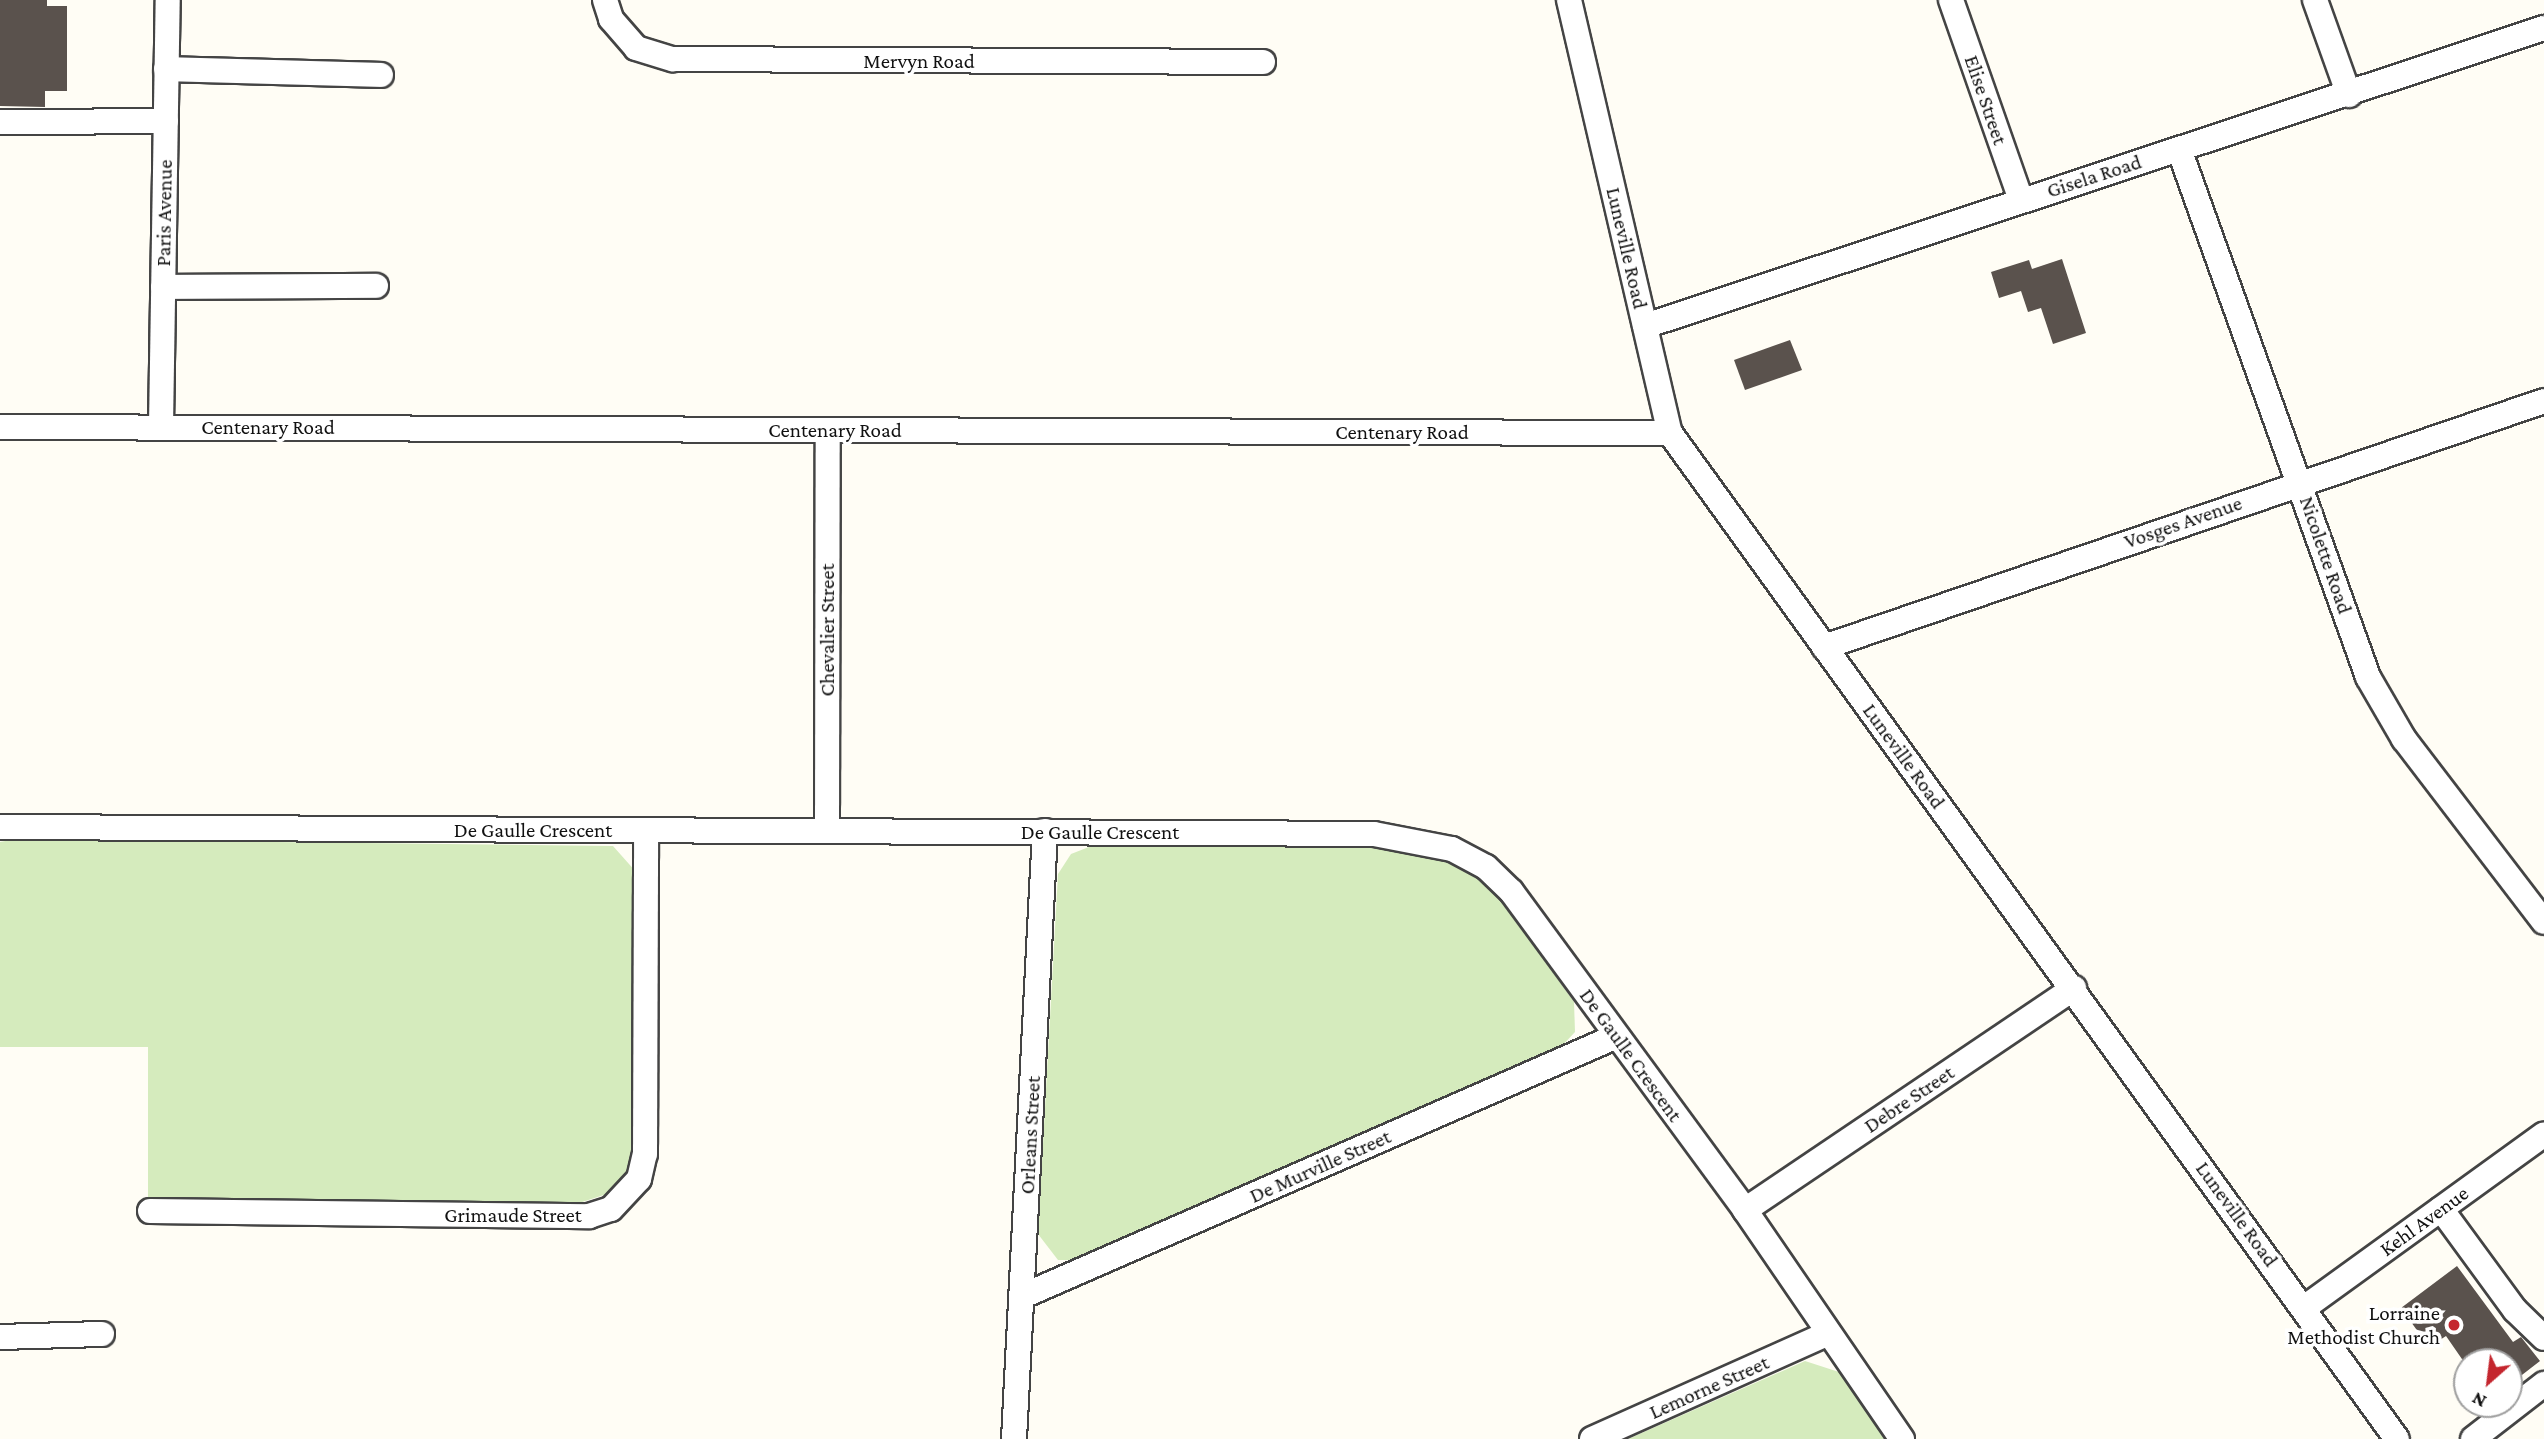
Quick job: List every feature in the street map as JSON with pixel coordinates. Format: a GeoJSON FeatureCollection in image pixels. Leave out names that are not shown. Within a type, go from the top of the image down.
{"type":"FeatureCollection","features":[{"type":"Feature","properties":{"kind":"street","name":"Paris Avenue"},"geometry":{"type":"LineString","coordinates":[[161,426],[167,0]]}},
{"type":"Feature","properties":{"kind":"street","name":"Mervyn Road"},"geometry":{"type":"LineString","coordinates":[[605,0],[611,19],[636,48],[673,59],[1263,62]]}},
{"type":"Feature","properties":{"kind":"street","name":"Luneville Road"},"geometry":{"type":"LineString","coordinates":[[1569,0],[1670,433],[2074,988],[2397,1439]]}},
{"type":"Feature","properties":{"kind":"street","name":"Elise Street"},"geometry":{"type":"LineString","coordinates":[[1951,0],[2021,200]]}},
{"type":"Feature","properties":{"kind":"street"},"geometry":{"type":"LineString","coordinates":[[2315,0],[2349,95]]}},
{"type":"Feature","properties":{"kind":"street","name":"Gisela Road"},"geometry":{"type":"LineString","coordinates":[[1645,327],[2544,28]]}},
{"type":"Feature","properties":{"kind":"street"},"geometry":{"type":"LineString","coordinates":[[166,69],[381,75]]}},
{"type":"Feature","properties":{"kind":"street"},"geometry":{"type":"LineString","coordinates":[[0,122],[166,121]]}},
{"type":"Feature","properties":{"kind":"street","name":"Nicolette Road"},"geometry":{"type":"LineString","coordinates":[[2179,149],[2381,703],[2535,890],[2544,922]]}},
{"type":"Feature","properties":{"kind":"street"},"geometry":{"type":"LineString","coordinates":[[163,287],[376,286]]}},
{"type":"Feature","properties":{"kind":"street","name":"Vosges Avenue"},"geometry":{"type":"LineString","coordinates":[[1824,647],[2300,481],[2544,401]]}},
{"type":"Feature","properties":{"kind":"street","name":"Centenary Road"},"geometry":{"type":"LineString","coordinates":[[0,427],[1670,433]]}},
{"type":"Feature","properties":{"kind":"street","name":"Chevalier Street"},"geometry":{"type":"LineString","coordinates":[[827,830],[828,430]]}},
{"type":"Feature","properties":{"kind":"street","name":"De Gaulle Crescent"},"geometry":{"type":"LineString","coordinates":[[0,827],[1374,834],[1452,849],[1486,867],[1511,891],[1745,1210],[1825,1335],[1902,1439]]}},
{"type":"Feature","properties":{"kind":"street","name":"Grimaude Street"},"geometry":{"type":"LineString","coordinates":[[150,1211],[589,1216],[611,1209],[639,1179],[645,1154],[646,831]]}},
{"type":"Feature","properties":{"kind":"street","name":"Orleans Street"},"geometry":{"type":"LineString","coordinates":[[1014,1439],[1045,831]]}},
{"type":"Feature","properties":{"kind":"street","name":"Debre Street"},"geometry":{"type":"LineString","coordinates":[[1745,1210],[2074,988]]}},
{"type":"Feature","properties":{"kind":"street","name":"De Murville Street"},"geometry":{"type":"LineString","coordinates":[[1023,1296],[1617,1035]]}},
{"type":"Feature","properties":{"kind":"street","name":"Kehl Avenue"},"geometry":{"type":"LineString","coordinates":[[2304,1308],[2544,1134]]}},
{"type":"Feature","properties":{"kind":"street"},"geometry":{"type":"LineString","coordinates":[[2441,1209],[2515,1310],[2544,1338]]}},
{"type":"Feature","properties":{"kind":"street"},"geometry":{"type":"LineString","coordinates":[[0,1338],[102,1334]]}},
{"type":"Feature","properties":{"kind":"street","name":"Lemorne Street"},"geometry":{"type":"LineString","coordinates":[[1592,1439],[1825,1335]]}},
{"type":"Feature","properties":{"kind":"street"},"geometry":{"type":"LineString","coordinates":[[2473,1439],[2544,1384]]}},
{"type":"Feature","properties":{"kind":"green space"},"geometry":{"type":"Polygon","coordinates":[[[16,839],[613,846],[637,873],[631,1169],[610,1193],[579,1203],[148,1199],[148,1047],[0,1047],[0,842],[16,839]]]}},
{"type":"Feature","properties":{"kind":"green space"},"geometry":{"type":"Polygon","coordinates":[[[1094,845],[1419,848],[1475,872],[1502,901],[1574,1002],[1575,1032],[1560,1048],[1083,1260],[1058,1260],[1038,1234],[1058,874],[1071,854],[1094,845]]]}},
{"type":"Feature","properties":{"kind":"green space"},"geometry":{"type":"Polygon","coordinates":[[[1805,1361],[1842,1373],[1892,1439],[1628,1439],[1805,1361]]]}},
{"type":"Feature","properties":{"kind":"building"},"geometry":{"type":"Polygon","coordinates":[[[0,0],[47,0],[47,6],[67,6],[67,91],[45,91],[45,107],[0,106],[0,0]]]}},
{"type":"Feature","properties":{"kind":"building"},"geometry":{"type":"Polygon","coordinates":[[[2062,259],[2086,333],[2053,344],[2041,308],[2028,312],[2021,291],[1999,298],[1991,272],[2029,260],[2032,269],[2062,259]]]}},
{"type":"Feature","properties":{"kind":"building"},"geometry":{"type":"Polygon","coordinates":[[[1790,340],[1802,370],[1745,390],[1734,360],[1790,340]]]}},
{"type":"Feature","properties":{"kind":"building","name":"Lorraine Methodist Church"},"geometry":{"type":"Polygon","coordinates":[[[2457,1266],[2513,1342],[2521,1337],[2540,1361],[2523,1374],[2523,1348],[2454,1348],[2446,1336],[2429,1347],[2401,1308],[2457,1266]]]}},
{"type":"Feature","properties":{"kind":"place","name":"Lorraine Methodist Church"},"geometry":{"type":"Point","coordinates":[2454,1325]}}]}
